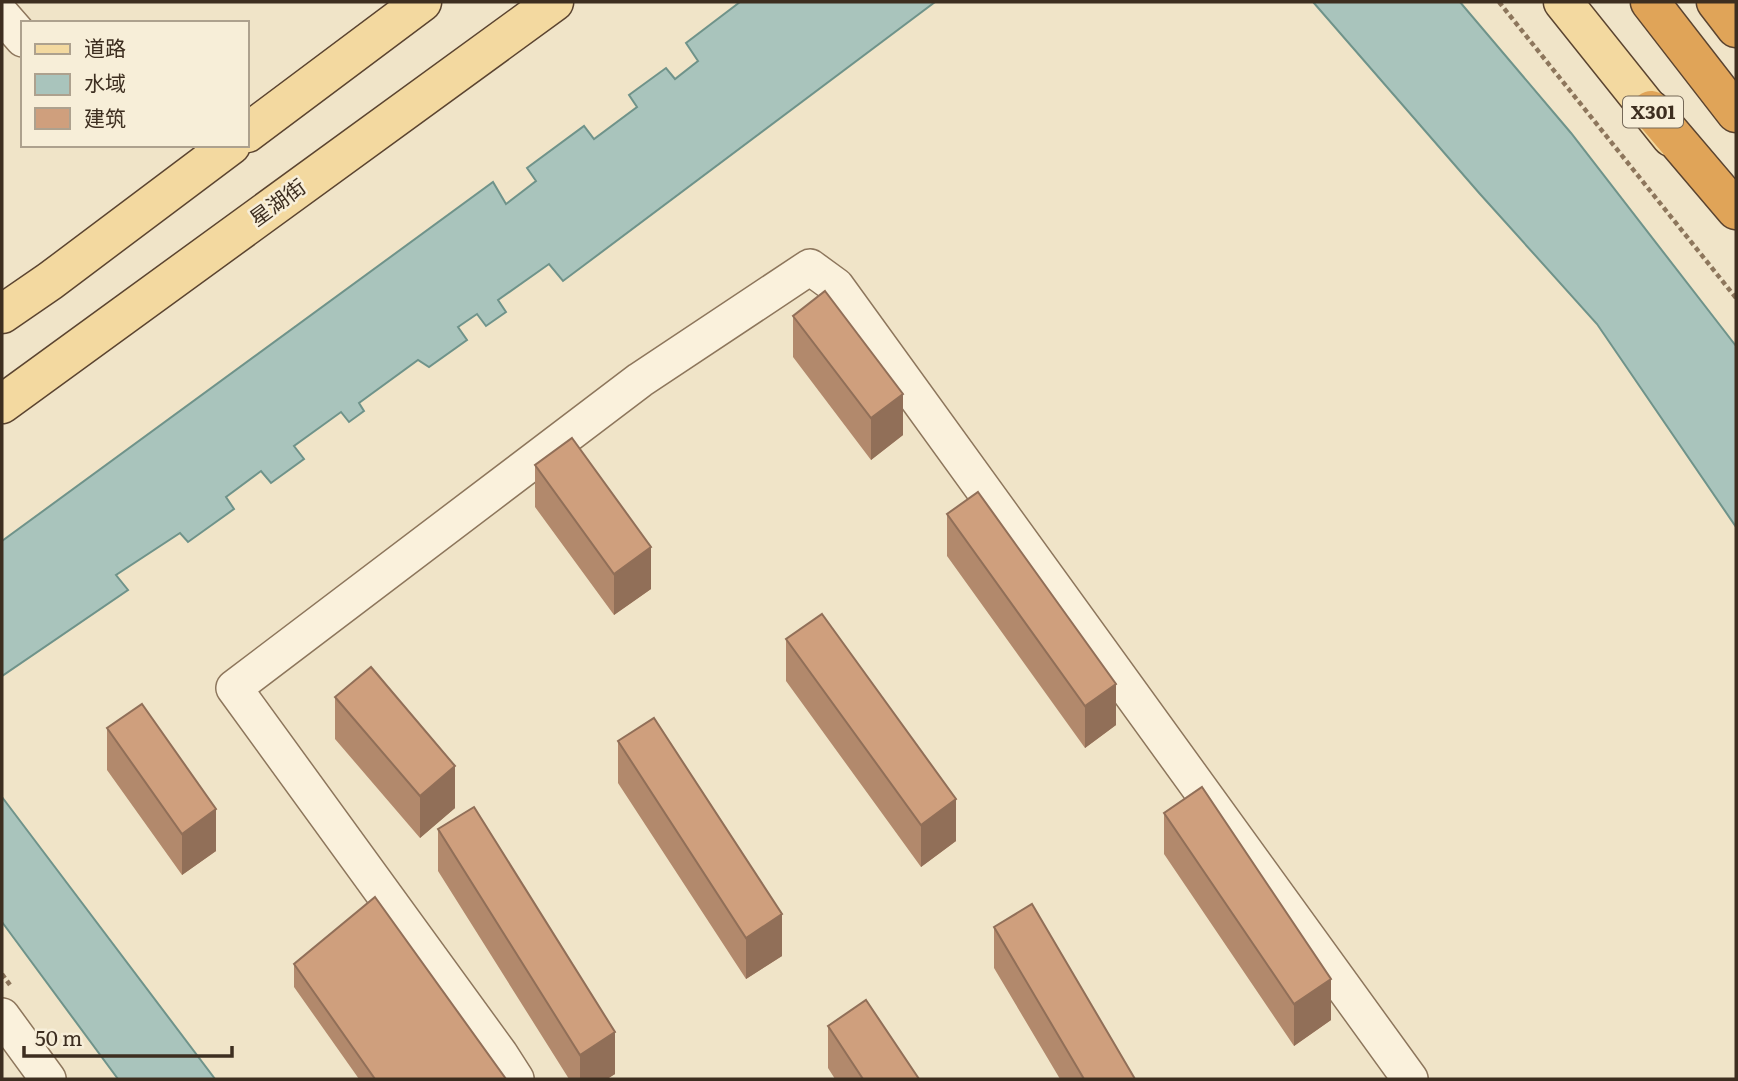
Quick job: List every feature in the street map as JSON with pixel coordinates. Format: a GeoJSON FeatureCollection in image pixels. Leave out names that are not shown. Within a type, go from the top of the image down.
{"type":"FeatureCollection","features":[{"type":"Feature","properties":{"kind":"highway"},"geometry":{"type":"LineString","coordinates":[[1650,2],[1736,113]]}},
{"type":"Feature","properties":{"kind":"highway"},"geometry":{"type":"LineString","coordinates":[[1716,2],[1736,28]]}},
{"type":"Feature","properties":{"kind":"highway"},"geometry":{"type":"LineString","coordinates":[[1651,110],[1736,210]]}},
{"type":"Feature","properties":{"kind":"main road"},"geometry":{"type":"LineString","coordinates":[[248,133],[422,2]]}},
{"type":"Feature","properties":{"kind":"main road","name":"星湖街"},"geometry":{"type":"LineString","coordinates":[[2,404],[554,2]]}},
{"type":"Feature","properties":{"kind":"main road","name":"X301"},"geometry":{"type":"LineString","coordinates":[[1563,2],[1651,110],[1736,226]]}},
{"type":"Feature","properties":{"kind":"main road"},"geometry":{"type":"LineString","coordinates":[[2,314],[228,147]]}},
{"type":"Feature","properties":{"kind":"street"},"geometry":{"type":"LineString","coordinates":[[2,15],[21,37]]}},
{"type":"Feature","properties":{"kind":"street"},"geometry":{"type":"LineString","coordinates":[[516,1079],[234,688],[640,380],[810,267],[836,286],[1410,1079]]}},
{"type":"Feature","properties":{"kind":"street"},"geometry":{"type":"LineString","coordinates":[[2,1016],[48,1079]]}},
{"type":"Feature","properties":{"kind":"path"},"geometry":{"type":"LineString","coordinates":[[1499,2],[1736,298]]}},
{"type":"Feature","properties":{"kind":"water"},"geometry":{"type":"Polygon","coordinates":[[[740,2],[935,2],[563,281],[549,264],[498,300],[506,312],[486,326],[477,314],[458,327],[467,340],[429,367],[418,360],[359,403],[364,411],[349,422],[341,412],[294,446],[304,459],[271,483],[261,471],[226,497],[234,509],[188,542],[180,533],[116,575],[128,590],[2,676],[2,541],[493,182],[506,204],[536,181],[527,168],[584,126],[594,139],[637,107],[629,95],[666,68],[675,79],[698,61],[686,43],[740,2]]]}},
{"type":"Feature","properties":{"kind":"water"},"geometry":{"type":"Polygon","coordinates":[[[1313,2],[1460,2],[1571,133],[1736,346],[1736,527],[1597,324],[1313,2]]]}},
{"type":"Feature","properties":{"kind":"water"},"geometry":{"type":"Polygon","coordinates":[[[2,797],[215,1079],[118,1079],[2,922],[2,797]]]}},
{"type":"Feature","properties":{"kind":"building"},"geometry":{"type":"Polygon","coordinates":[[[825,291],[903,394],[871,418],[793,316],[825,291]]]}},
{"type":"Feature","properties":{"kind":"building"},"geometry":{"type":"Polygon","coordinates":[[[572,438],[651,547],[614,574],[535,465],[572,438]]]}},
{"type":"Feature","properties":{"kind":"building"},"geometry":{"type":"Polygon","coordinates":[[[978,492],[1116,684],[1085,706],[947,514],[978,492]]]}},
{"type":"Feature","properties":{"kind":"building"},"geometry":{"type":"Polygon","coordinates":[[[822,614],[956,799],[921,825],[786,639],[822,614]]]}},
{"type":"Feature","properties":{"kind":"building"},"geometry":{"type":"Polygon","coordinates":[[[371,667],[455,766],[420,796],[335,697],[371,667]]]}},
{"type":"Feature","properties":{"kind":"building"},"geometry":{"type":"Polygon","coordinates":[[[142,704],[216,809],[182,834],[107,728],[142,704]]]}},
{"type":"Feature","properties":{"kind":"building"},"geometry":{"type":"Polygon","coordinates":[[[654,718],[782,914],[746,938],[618,741],[654,718]]]}},
{"type":"Feature","properties":{"kind":"building"},"geometry":{"type":"Polygon","coordinates":[[[1202,787],[1331,979],[1294,1004],[1164,813],[1202,787]]]}},
{"type":"Feature","properties":{"kind":"building"},"geometry":{"type":"Polygon","coordinates":[[[474,807],[615,1032],[580,1055],[438,829],[474,807]]]}},
{"type":"Feature","properties":{"kind":"building"},"geometry":{"type":"Polygon","coordinates":[[[375,897],[506,1079],[375,1079],[294,964],[375,897]]]}},
{"type":"Feature","properties":{"kind":"building"},"geometry":{"type":"Polygon","coordinates":[[[1032,904],[1135,1079],[1084,1079],[994,927],[1032,904]]]}},
{"type":"Feature","properties":{"kind":"building"},"geometry":{"type":"Polygon","coordinates":[[[866,1000],[919,1079],[863,1079],[828,1026],[866,1000]]]}}]}
